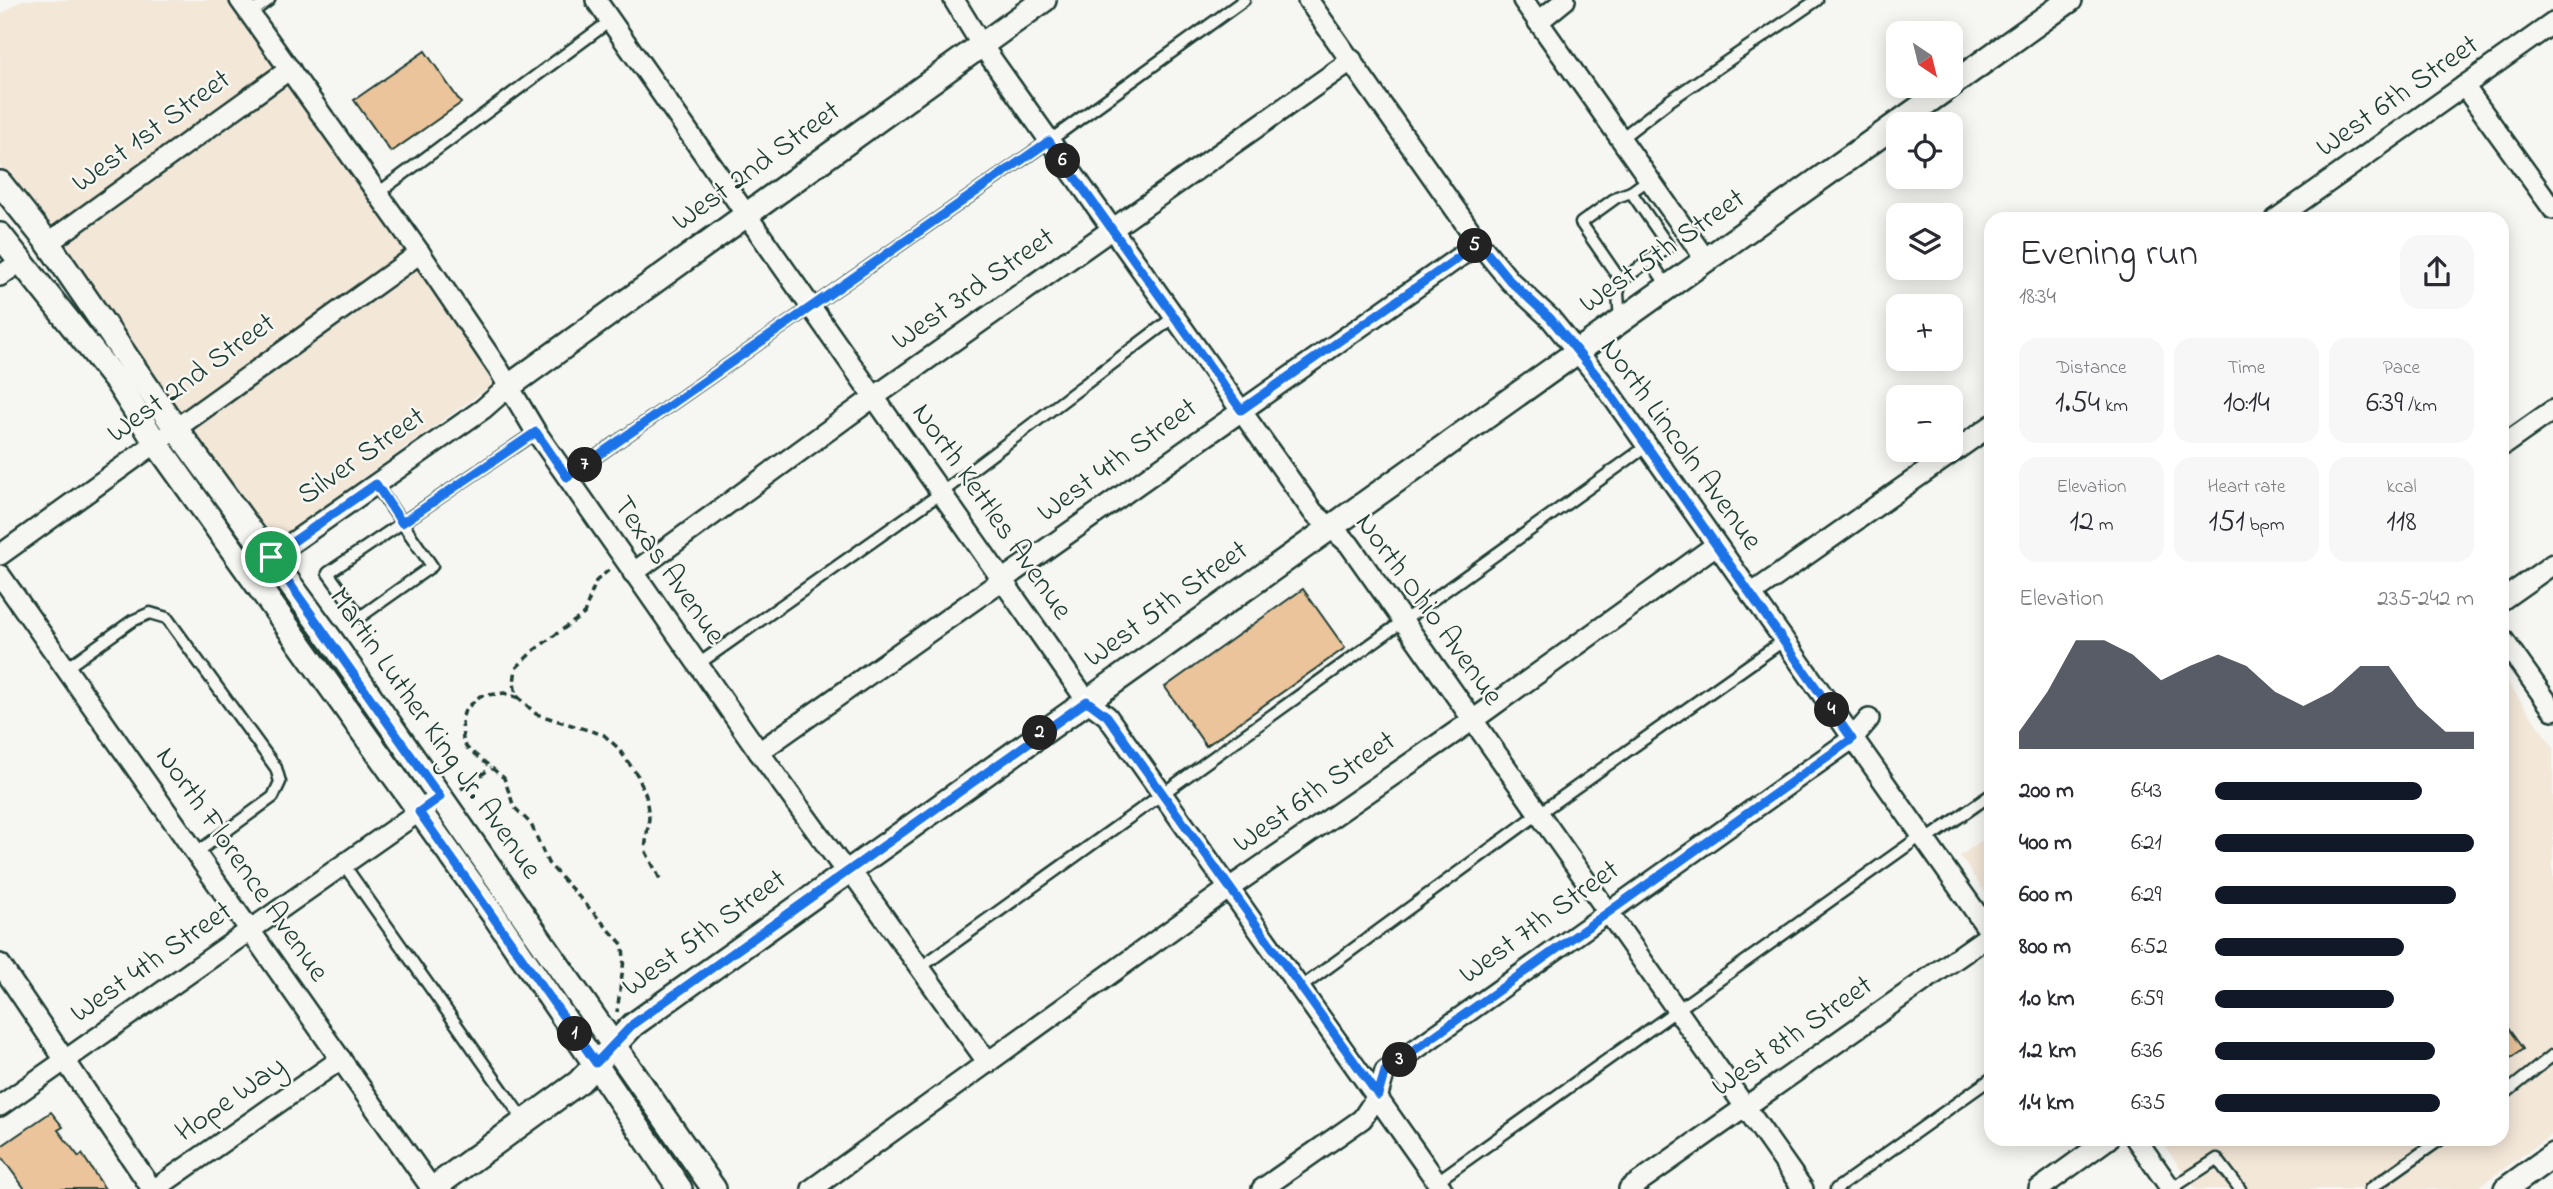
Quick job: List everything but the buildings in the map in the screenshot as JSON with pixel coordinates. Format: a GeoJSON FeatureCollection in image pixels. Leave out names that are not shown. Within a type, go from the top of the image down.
{"type":"FeatureCollection","features":[{"type":"Feature","properties":{"kind":"street","name":"North Kettles Avenue"},"geometry":{"type":"LineString","coordinates":[[596,0],[1087,701],[1107,716],[1228,889],[1378,1095],[1439,1185]]}},
{"type":"Feature","properties":{"kind":"street","name":"North Ohio Avenue"},"geometry":{"type":"LineString","coordinates":[[954,0],[981,44],[1312,512],[1349,544],[1802,1189]]}},
{"type":"Feature","properties":{"kind":"street","name":"West 2nd Street"},"geometry":{"type":"LineString","coordinates":[[508,387],[1044,0]]}},
{"type":"Feature","properties":{"kind":"street","name":"North Lincoln Avenue"},"geometry":{"type":"LineString","coordinates":[[1308,0],[1479,243],[1510,281],[1550,318],[1602,382],[1984,925]]}},
{"type":"Feature","properties":{"kind":"street"},"geometry":{"type":"LineString","coordinates":[[1523,0],[1706,260]]}},
{"type":"Feature","properties":{"kind":"street"},"geometry":{"type":"LineString","coordinates":[[1538,22],[1565,0]]}},
{"type":"Feature","properties":{"kind":"street","name":"West 5th Street"},"geometry":{"type":"LineString","coordinates":[[1964,76],[2070,0]]}},
{"type":"Feature","properties":{"kind":"street","name":"Texas Avenue"},"geometry":{"type":"LineString","coordinates":[[245,7],[420,253],[536,432],[697,665],[847,871],[921,967],[988,1063]]}},
{"type":"Feature","properties":{"kind":"street","name":"West 6th Street"},"geometry":{"type":"LineString","coordinates":[[2286,212],[2553,23]]}},
{"type":"Feature","properties":{"kind":"street","name":"West 3rd Street"},"geometry":{"type":"LineString","coordinates":[[633,573],[874,397],[1352,60]]}},
{"type":"Feature","properties":{"kind":"street","name":"West 1st Street"},"geometry":{"type":"LineString","coordinates":[[48,243],[290,69]]}},
{"type":"Feature","properties":{"kind":"street"},"geometry":{"type":"LineString","coordinates":[[2464,86],[2553,209]]}},
{"type":"Feature","properties":{"kind":"street","name":"West 5th Street"},"geometry":{"type":"LineString","coordinates":[[432,1189],[579,1082],[633,1024],[1933,98]]}},
{"type":"Feature","properties":{"kind":"street","name":"Martin Luther King Jr. Avenue"},"geometry":{"type":"LineString","coordinates":[[0,183],[48,243],[176,429],[447,795],[611,1045],[714,1189]]}},
{"type":"Feature","properties":{"kind":"street","name":"Martin Luther King Jr. Avenue"},"geometry":{"type":"LineString","coordinates":[[0,235],[117,382],[156,443],[596,1063],[680,1189]]}},
{"type":"Feature","properties":{"kind":"street","name":"West 4th Street"},"geometry":{"type":"LineString","coordinates":[[759,752],[1479,243]]}},
{"type":"Feature","properties":{"kind":"street","name":"West 2nd Street"},"geometry":{"type":"LineString","coordinates":[[0,555],[420,253]]}},
{"type":"Feature","properties":{"kind":"street"},"geometry":{"type":"LineString","coordinates":[[0,276],[20,262]]}},
{"type":"Feature","properties":{"kind":"street","name":"Silver Street"},"geometry":{"type":"LineString","coordinates":[[249,573],[483,409],[508,387]]}},
{"type":"Feature","properties":{"kind":"street"},"geometry":{"type":"LineString","coordinates":[[2509,441],[2553,410]]}},
{"type":"Feature","properties":{"kind":"street"},"geometry":{"type":"LineString","coordinates":[[1751,594],[1984,431]]}},
{"type":"Feature","properties":{"kind":"street","name":"West 6th Street"},"geometry":{"type":"LineString","coordinates":[[812,1189],[1228,889],[1473,720],[1716,545]]}},
{"type":"Feature","properties":{"kind":"street"},"geometry":{"type":"LineString","coordinates":[[2509,595],[2553,564]]}},
{"type":"Feature","properties":{"kind":"street","name":"North Florence Avenue"},"geometry":{"type":"LineString","coordinates":[[0,575],[432,1189]]}},
{"type":"Feature","properties":{"kind":"street"},"geometry":{"type":"LineString","coordinates":[[2509,648],[2553,710]]}},
{"type":"Feature","properties":{"kind":"street","name":"West 7th Street"},"geometry":{"type":"LineString","coordinates":[[1262,1189],[1362,1119],[1378,1095],[1385,1071],[1852,739],[1869,719]]}},
{"type":"Feature","properties":{"kind":"street","name":"West 4th Street"},"geometry":{"type":"LineString","coordinates":[[0,1106],[344,864],[447,795]]}},
{"type":"Feature","properties":{"kind":"street","name":"West 8th Street"},"geometry":{"type":"LineString","coordinates":[[1629,1189],[1984,940]]}},
{"type":"Feature","properties":{"kind":"street"},"geometry":{"type":"LineString","coordinates":[[0,964],[153,1189]]}},
{"type":"Feature","properties":{"kind":"street","name":"Hope Way"},"geometry":{"type":"LineString","coordinates":[[153,1189],[341,1059]]}},
{"type":"Feature","properties":{"kind":"street"},"geometry":{"type":"LineString","coordinates":[[2039,1189],[2098,1146]]}},
{"type":"Feature","properties":{"kind":"street"},"geometry":{"type":"LineString","coordinates":[[2141,1146],[2171,1189]]}},
{"type":"Feature","properties":{"kind":"street"},"geometry":{"type":"LineString","coordinates":[[2506,1189],[2553,1155]]}},
{"type":"Feature","properties":{"kind":"lane"},"geometry":{"type":"LineString","coordinates":[[245,7],[269,0]]}},
{"type":"Feature","properties":{"kind":"lane"},"geometry":{"type":"LineString","coordinates":[[567,477],[1049,141],[1244,0]]}},
{"type":"Feature","properties":{"kind":"lane"},"geometry":{"type":"LineString","coordinates":[[1620,139],[1669,101],[1817,0]]}},
{"type":"Feature","properties":{"kind":"lane"},"geometry":{"type":"LineString","coordinates":[[378,193],[610,21]]}},
{"type":"Feature","properties":{"kind":"lane"},"geometry":{"type":"LineString","coordinates":[[1621,281],[1581,223],[1617,197],[1631,192],[1649,179]]}},
{"type":"Feature","properties":{"kind":"lane"},"geometry":{"type":"LineString","coordinates":[[1620,320],[1618,294],[1621,281],[1669,247],[1631,192]]}},
{"type":"Feature","properties":{"kind":"lane"},"geometry":{"type":"LineString","coordinates":[[1657,229],[1675,216]]}},
{"type":"Feature","properties":{"kind":"lane"},"geometry":{"type":"LineString","coordinates":[[1650,260],[1668,287]]}},
{"type":"Feature","properties":{"kind":"lane"},"geometry":{"type":"LineString","coordinates":[[697,665],[941,493],[1174,317]]}},
{"type":"Feature","properties":{"kind":"lane"},"geometry":{"type":"LineString","coordinates":[[376,484],[402,523],[432,566],[360,617],[328,573],[402,523],[536,432]]}},
{"type":"Feature","properties":{"kind":"lane"},"geometry":{"type":"LineString","coordinates":[[921,967],[1647,446]]}},
{"type":"Feature","properties":{"kind":"lane"},"geometry":{"type":"LineString","coordinates":[[66,668],[132,621],[150,613],[167,618],[276,768],[280,782],[273,797],[196,853]]}},
{"type":"Feature","properties":{"kind":"lane"},"geometry":{"type":"LineString","coordinates":[[1300,988],[1538,814],[1783,641]]}},
{"type":"Feature","properties":{"kind":"lane"},"geometry":{"type":"LineString","coordinates":[[1439,1185],[1676,1009],[1923,838],[1984,799]]}},
{"type":"Feature","properties":{"kind":"lane"},"geometry":{"type":"LineString","coordinates":[[344,864],[525,1122]]}},
{"type":"Feature","properties":{"kind":"lane"},"geometry":{"type":"LineString","coordinates":[[2509,1090],[2553,1055]]}},
{"type":"Feature","properties":{"kind":"lane"},"geometry":{"type":"LineString","coordinates":[[1836,1189],[1984,1084]]}},
{"type":"Feature","properties":{"kind":"lane"},"geometry":{"type":"LineString","coordinates":[[2370,1189],[2431,1146]]}},
{"type":"Feature","properties":{"kind":"lane"},"geometry":{"type":"LineString","coordinates":[[2171,1189],[2210,1160],[2217,1159],[2240,1189]]}},
{"type":"Feature","properties":{"kind":"path"},"geometry":{"type":"LineString","coordinates":[[611,568],[596,581],[584,614],[533,651],[516,668],[514,683],[519,698],[536,714],[604,735],[618,748],[638,776],[646,796],[649,818],[645,850],[660,878]]}},
{"type":"Feature","properties":{"kind":"path"},"geometry":{"type":"LineString","coordinates":[[519,698],[491,693],[480,696],[465,710],[462,719],[463,741],[504,778],[514,807],[531,824],[548,863],[623,945],[624,960],[616,1018]]}},
{"type":"Feature","properties":{"kind":"path"},"geometry":{"type":"LineString","coordinates":[[447,795],[491,768]]}},
{"type":"Feature","properties":{"kind":"shaded area"},"geometry":{"type":"Polygon","coordinates":[[[22,0],[228,0],[275,66],[49,228],[0,166],[0,15],[22,0]]]}},
{"type":"Feature","properties":{"kind":"shaded area"},"geometry":{"type":"Polygon","coordinates":[[[289,84],[405,250],[178,413],[63,246],[289,84]]]}},
{"type":"Feature","properties":{"kind":"shaded area"},"geometry":{"type":"Polygon","coordinates":[[[418,268],[495,383],[272,543],[191,432],[418,268]]]}},
{"type":"Feature","properties":{"kind":"shaded area"},"geometry":{"type":"Polygon","coordinates":[[[2509,685],[2553,747],[2553,1134],[2475,1189],[2195,1189],[2165,1146],[2509,1146],[2509,685]]]}},
{"type":"Feature","properties":{"kind":"shaded area"},"geometry":{"type":"Polygon","coordinates":[[[1984,839],[1984,891],[1960,856],[1984,839]]]}},
{"type":"Feature","properties":{"kind":"route"},"geometry":{"type":"LineString","coordinates":[[1049,141],[1241,410],[1479,243],[1510,281],[1550,318],[1602,382],[1852,739],[1385,1071],[1378,1095],[1228,889],[1107,716],[1087,701],[633,1024],[596,1063],[419,812],[440,797],[271,557],[376,484],[402,523],[536,432],[567,477],[1049,141]]}}]}
